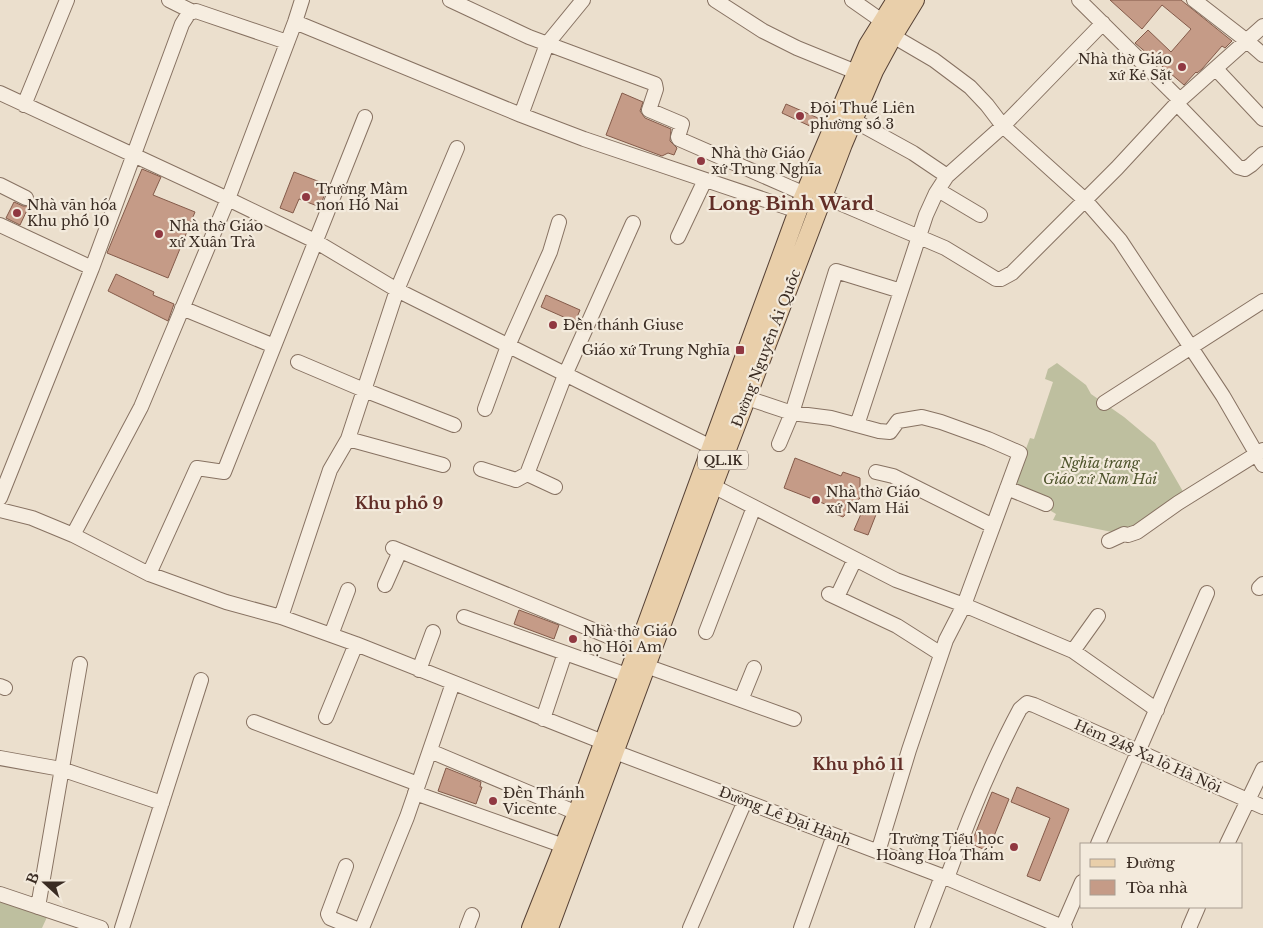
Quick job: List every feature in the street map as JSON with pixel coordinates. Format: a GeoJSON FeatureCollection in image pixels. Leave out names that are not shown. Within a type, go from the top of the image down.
{"type":"FeatureCollection","features":[{"type":"Feature","properties":{"kind":"main road","name":"Đường Nguyễn Ái Quốc"},"geometry":{"type":"LineString","coordinates":[[549,928],[609,747],[628,674],[637,648],[801,202],[868,45],[896,0]]}},
{"type":"Feature","properties":{"kind":"main road","name":"Đường Nguyễn Ái Quốc"},"geometry":{"type":"LineString","coordinates":[[531,928],[577,812],[646,666],[815,216],[853,120],[874,71],[915,0]]}},
{"type":"Feature","properties":{"kind":"main road"},"geometry":{"type":"LineString","coordinates":[[801,202],[815,216]]}},
{"type":"Feature","properties":{"kind":"street"},"geometry":{"type":"LineString","coordinates":[[24,105],[67,0]]}},
{"type":"Feature","properties":{"kind":"street"},"geometry":{"type":"LineString","coordinates":[[169,0],[193,12],[206,14],[287,42]]}},
{"type":"Feature","properties":{"kind":"street"},"geometry":{"type":"LineString","coordinates":[[73,535],[141,407],[228,199],[302,0]]}},
{"type":"Feature","properties":{"kind":"street"},"geometry":{"type":"LineString","coordinates":[[450,0],[528,37],[655,84],[656,89],[649,110],[682,124],[679,139],[744,168],[801,202]]}},
{"type":"Feature","properties":{"kind":"street"},"geometry":{"type":"LineString","coordinates":[[520,115],[548,44],[583,0]]}},
{"type":"Feature","properties":{"kind":"street"},"geometry":{"type":"LineString","coordinates":[[852,0],[882,21]]}},
{"type":"Feature","properties":{"kind":"street"},"geometry":{"type":"LineString","coordinates":[[1079,0],[1103,23],[1238,167],[1245,169],[1263,154]]}},
{"type":"Feature","properties":{"kind":"street"},"geometry":{"type":"LineString","coordinates":[[1194,0],[1263,55]]}},
{"type":"Feature","properties":{"kind":"street"},"geometry":{"type":"LineString","coordinates":[[720,1],[763,31],[797,48],[856,72]]}},
{"type":"Feature","properties":{"kind":"street"},"geometry":{"type":"LineString","coordinates":[[0,498],[92,268],[182,24],[189,13],[193,12]]}},
{"type":"Feature","properties":{"kind":"street"},"geometry":{"type":"LineString","coordinates":[[295,22],[520,115],[584,139],[705,180],[801,202]]}},
{"type":"Feature","properties":{"kind":"street"},"geometry":{"type":"LineString","coordinates":[[857,424],[926,215],[938,190],[947,176],[1003,126],[1103,23]]}},
{"type":"Feature","properties":{"kind":"street"},"geometry":{"type":"LineString","coordinates":[[823,196],[945,248],[996,279],[1001,279],[1012,273],[1085,200],[1178,102],[1263,26]]}},
{"type":"Feature","properties":{"kind":"street"},"geometry":{"type":"LineString","coordinates":[[893,36],[934,60],[970,87],[1003,126],[1085,200],[1120,240],[1261,457],[1178,503],[1137,532],[1128,535],[1124,534],[1110,541]]}},
{"type":"Feature","properties":{"kind":"street"},"geometry":{"type":"LineString","coordinates":[[1216,69],[1263,118]]}},
{"type":"Feature","properties":{"kind":"street"},"geometry":{"type":"LineString","coordinates":[[0,93],[133,154],[315,242],[398,290],[711,447]]}},
{"type":"Feature","properties":{"kind":"street"},"geometry":{"type":"LineString","coordinates":[[149,574],[197,468],[222,474],[224,472],[366,117]]}},
{"type":"Feature","properties":{"kind":"street"},"geometry":{"type":"LineString","coordinates":[[853,120],[927,161],[947,176]]}},
{"type":"Feature","properties":{"kind":"street"},"geometry":{"type":"LineString","coordinates":[[281,617],[330,470],[348,439],[398,290],[457,148]]}},
{"type":"Feature","properties":{"kind":"street"},"geometry":{"type":"LineString","coordinates":[[678,236],[705,180]]}},
{"type":"Feature","properties":{"kind":"street"},"geometry":{"type":"LineString","coordinates":[[0,185],[26,198]]}},
{"type":"Feature","properties":{"kind":"street"},"geometry":{"type":"LineString","coordinates":[[938,190],[980,215]]}},
{"type":"Feature","properties":{"kind":"street"},"geometry":{"type":"LineString","coordinates":[[485,409],[508,346],[550,252],[558,222]]}},
{"type":"Feature","properties":{"kind":"street"},"geometry":{"type":"LineString","coordinates":[[482,469],[516,480],[527,474],[565,375],[633,223]]}},
{"type":"Feature","properties":{"kind":"street"},"geometry":{"type":"LineString","coordinates":[[1,229],[92,268]]}},
{"type":"Feature","properties":{"kind":"street"},"geometry":{"type":"LineString","coordinates":[[779,444],[792,413],[836,271],[901,291]]}},
{"type":"Feature","properties":{"kind":"street"},"geometry":{"type":"LineString","coordinates":[[1104,403],[1263,301]]}},
{"type":"Feature","properties":{"kind":"street"},"geometry":{"type":"LineString","coordinates":[[182,308],[274,346]]}},
{"type":"Feature","properties":{"kind":"street"},"geometry":{"type":"LineString","coordinates":[[298,362],[364,390],[454,424]]}},
{"type":"Feature","properties":{"kind":"street"},"geometry":{"type":"LineString","coordinates":[[746,398],[792,413],[831,418],[880,431],[890,432],[898,421],[922,417],[988,439],[1020,453],[964,605],[941,654],[878,852]]}},
{"type":"Feature","properties":{"kind":"street"},"geometry":{"type":"LineString","coordinates":[[348,439],[443,465]]}},
{"type":"Feature","properties":{"kind":"street"},"geometry":{"type":"LineString","coordinates":[[876,472],[892,476],[993,526]]}},
{"type":"Feature","properties":{"kind":"street"},"geometry":{"type":"LineString","coordinates":[[527,474],[555,487]]}},
{"type":"Feature","properties":{"kind":"street"},"geometry":{"type":"LineString","coordinates":[[713,486],[896,580],[964,605],[1073,651],[1157,710]]}},
{"type":"Feature","properties":{"kind":"street"},"geometry":{"type":"LineString","coordinates":[[1007,488],[1046,504]]}},
{"type":"Feature","properties":{"kind":"street"},"geometry":{"type":"LineString","coordinates":[[706,632],[754,507]]}},
{"type":"Feature","properties":{"kind":"street","name":"Đường Lê Đại Hành"},"geometry":{"type":"LineString","coordinates":[[0,510],[32,518],[73,535],[149,574],[226,602],[281,617],[356,644],[745,801],[944,877],[1063,928]]}},
{"type":"Feature","properties":{"kind":"street"},"geometry":{"type":"LineString","coordinates":[[385,585],[396,550],[637,648]]}},
{"type":"Feature","properties":{"kind":"street"},"geometry":{"type":"LineString","coordinates":[[855,559],[833,596],[897,626],[941,654]]}},
{"type":"Feature","properties":{"kind":"street"},"geometry":{"type":"LineString","coordinates":[[331,635],[348,590]]}},
{"type":"Feature","properties":{"kind":"street"},"geometry":{"type":"LineString","coordinates":[[1098,843],[1207,593]]}},
{"type":"Feature","properties":{"kind":"street"},"geometry":{"type":"LineString","coordinates":[[1073,651],[1098,616]]}},
{"type":"Feature","properties":{"kind":"street"},"geometry":{"type":"LineString","coordinates":[[464,617],[628,674]]}},
{"type":"Feature","properties":{"kind":"street"},"geometry":{"type":"LineString","coordinates":[[420,670],[433,632]]}},
{"type":"Feature","properties":{"kind":"street"},"geometry":{"type":"LineString","coordinates":[[326,717],[356,644]]}},
{"type":"Feature","properties":{"kind":"street"},"geometry":{"type":"LineString","coordinates":[[543,719],[566,653]]}},
{"type":"Feature","properties":{"kind":"street"},"geometry":{"type":"LineString","coordinates":[[38,906],[80,664]]}},
{"type":"Feature","properties":{"kind":"street"},"geometry":{"type":"LineString","coordinates":[[646,666],[794,720]]}},
{"type":"Feature","properties":{"kind":"street"},"geometry":{"type":"LineString","coordinates":[[741,700],[754,668]]}},
{"type":"Feature","properties":{"kind":"street"},"geometry":{"type":"LineString","coordinates":[[122,928],[200,680]]}},
{"type":"Feature","properties":{"kind":"street"},"geometry":{"type":"LineString","coordinates":[[362,928],[417,789],[453,683]]}},
{"type":"Feature","properties":{"kind":"street","name":"Hẻm 248 Xa lộ Hà Nội"},"geometry":{"type":"LineString","coordinates":[[944,877],[970,814],[1012,724],[1022,706],[1027,703],[1263,807]]}},
{"type":"Feature","properties":{"kind":"street"},"geometry":{"type":"LineString","coordinates":[[254,722],[417,789],[564,846]]}},
{"type":"Feature","properties":{"kind":"street"},"geometry":{"type":"LineString","coordinates":[[430,751],[577,812]]}},
{"type":"Feature","properties":{"kind":"street"},"geometry":{"type":"LineString","coordinates":[[0,758],[61,769],[162,803]]}},
{"type":"Feature","properties":{"kind":"street"},"geometry":{"type":"LineString","coordinates":[[1228,843],[1263,769]]}},
{"type":"Feature","properties":{"kind":"street"},"geometry":{"type":"LineString","coordinates":[[690,928],[745,801]]}},
{"type":"Feature","properties":{"kind":"street"},"geometry":{"type":"LineString","coordinates":[[801,928],[834,835]]}},
{"type":"Feature","properties":{"kind":"street"},"geometry":{"type":"LineString","coordinates":[[346,866],[328,914],[330,918],[354,928]]}},
{"type":"Feature","properties":{"kind":"street"},"geometry":{"type":"LineString","coordinates":[[922,928],[944,877]]}},
{"type":"Feature","properties":{"kind":"street"},"geometry":{"type":"LineString","coordinates":[[1063,928],[1080,887]]}},
{"type":"Feature","properties":{"kind":"street"},"geometry":{"type":"LineString","coordinates":[[0,894],[101,928]]}},
{"type":"Feature","properties":{"kind":"street"},"geometry":{"type":"LineString","coordinates":[[1189,928],[1198,908]]}},
{"type":"Feature","properties":{"kind":"green space","name":"Nghĩa trang Giáo xứ Nam Hải"},"geometry":{"type":"Polygon","coordinates":[[[1057,363],[1086,385],[1091,394],[1124,417],[1155,443],[1185,495],[1135,529],[1117,533],[1053,520],[1056,514],[1051,511],[1049,501],[1012,486],[1030,438],[1034,439],[1053,382],[1045,379],[1048,369],[1057,363]]]}},
{"type":"Feature","properties":{"kind":"green space"},"geometry":{"type":"Polygon","coordinates":[[[0,898],[48,915],[42,928],[0,928],[0,898]]]}},
{"type":"Feature","properties":{"kind":"building"},"geometry":{"type":"Polygon","coordinates":[[[1110,0],[1181,0],[1232,41],[1225,48],[1222,46],[1202,69],[1196,72],[1184,85],[1135,43],[1148,30],[1171,52],[1191,29],[1162,5],[1142,29],[1110,0]]]}},
{"type":"Feature","properties":{"kind":"building"},"geometry":{"type":"Polygon","coordinates":[[[622,93],[643,102],[640,111],[645,118],[671,129],[670,141],[677,148],[674,155],[668,153],[662,156],[606,135],[622,93]]]}},
{"type":"Feature","properties":{"kind":"building","name":"Đội Thuế Liên phường số 3"},"geometry":{"type":"Polygon","coordinates":[[[786,104],[818,118],[814,128],[782,113],[786,104]]]}},
{"type":"Feature","properties":{"kind":"building"},"geometry":{"type":"Polygon","coordinates":[[[142,169],[161,177],[153,195],[195,212],[168,278],[107,253],[142,169]]]}},
{"type":"Feature","properties":{"kind":"building"},"geometry":{"type":"Polygon","coordinates":[[[294,172],[328,185],[320,207],[299,199],[293,213],[280,208],[294,172]]]}},
{"type":"Feature","properties":{"kind":"building"},"geometry":{"type":"Polygon","coordinates":[[[14,202],[23,206],[29,206],[20,225],[6,218],[14,202]]]}},
{"type":"Feature","properties":{"kind":"building"},"geometry":{"type":"Polygon","coordinates":[[[116,274],[154,292],[153,295],[174,304],[168,321],[108,291],[116,274]]]}},
{"type":"Feature","properties":{"kind":"building"},"geometry":{"type":"Polygon","coordinates":[[[546,295],[580,310],[575,322],[541,307],[546,295]]]}},
{"type":"Feature","properties":{"kind":"building"},"geometry":{"type":"Polygon","coordinates":[[[795,458],[841,476],[843,472],[860,478],[860,498],[843,517],[828,511],[830,506],[784,488],[795,458]]]}},
{"type":"Feature","properties":{"kind":"building"},"geometry":{"type":"Polygon","coordinates":[[[864,507],[877,512],[868,535],[854,530],[864,507]]]}},
{"type":"Feature","properties":{"kind":"building"},"geometry":{"type":"Polygon","coordinates":[[[519,610],[559,625],[554,639],[514,624],[519,610]]]}},
{"type":"Feature","properties":{"kind":"building"},"geometry":{"type":"Polygon","coordinates":[[[446,768],[481,782],[480,787],[482,787],[476,804],[438,791],[446,768]]]}},
{"type":"Feature","properties":{"kind":"building"},"geometry":{"type":"Polygon","coordinates":[[[1017,787],[1069,809],[1040,881],[1027,876],[1050,818],[1011,802],[1017,787]]]}},
{"type":"Feature","properties":{"kind":"building"},"geometry":{"type":"Polygon","coordinates":[[[992,792],[1009,799],[988,851],[971,844],[992,792]]]}},
{"type":"Feature","properties":{"kind":"place","name":"Nhà thờ Giáo xứ Kẻ Sặt"},"geometry":{"type":"Point","coordinates":[1182,67]}},
{"type":"Feature","properties":{"kind":"place","name":"Đội Thuế Liên phường số 3"},"geometry":{"type":"Point","coordinates":[800,116]}},
{"type":"Feature","properties":{"kind":"place","name":"Nhà thờ Giáo xứ Trung Nghĩa"},"geometry":{"type":"Point","coordinates":[701,161]}},
{"type":"Feature","properties":{"kind":"place","name":"Trường Mầm non Hố Nai"},"geometry":{"type":"Point","coordinates":[306,197]}},
{"type":"Feature","properties":{"kind":"place","name":"Nhà văn hóa Khu phố 10"},"geometry":{"type":"Point","coordinates":[17,213]}},
{"type":"Feature","properties":{"kind":"place","name":"Nhà thờ Giáo xứ Xuân Trà"},"geometry":{"type":"Point","coordinates":[159,234]}},
{"type":"Feature","properties":{"kind":"place","name":"Đền thánh Giuse"},"geometry":{"type":"Point","coordinates":[553,325]}},
{"type":"Feature","properties":{"kind":"place","name":"Giáo xứ Trung Nghĩa"},"geometry":{"type":"Point","coordinates":[740,350]}},
{"type":"Feature","properties":{"kind":"place","name":"Nhà thờ Giáo xứ Nam Hải"},"geometry":{"type":"Point","coordinates":[816,500]}},
{"type":"Feature","properties":{"kind":"place","name":"Nhà thờ Giáo họ Hội Am"},"geometry":{"type":"Point","coordinates":[573,639]}},
{"type":"Feature","properties":{"kind":"place","name":"Đền Thánh Vicente"},"geometry":{"type":"Point","coordinates":[493,801]}},
{"type":"Feature","properties":{"kind":"place","name":"Trường Tiểu học Hoàng Hoa Thám"},"geometry":{"type":"Point","coordinates":[1014,847]}},
{"type":"Feature","properties":{"kind":"district","name":"Long Binh Ward"},"geometry":{"type":"Point","coordinates":[791,203]}},
{"type":"Feature","properties":{"kind":"district","name":"Khu phố 9"},"geometry":{"type":"Point","coordinates":[399,503]}},
{"type":"Feature","properties":{"kind":"district","name":"Khu phố 11"},"geometry":{"type":"Point","coordinates":[858,764]}}]}
